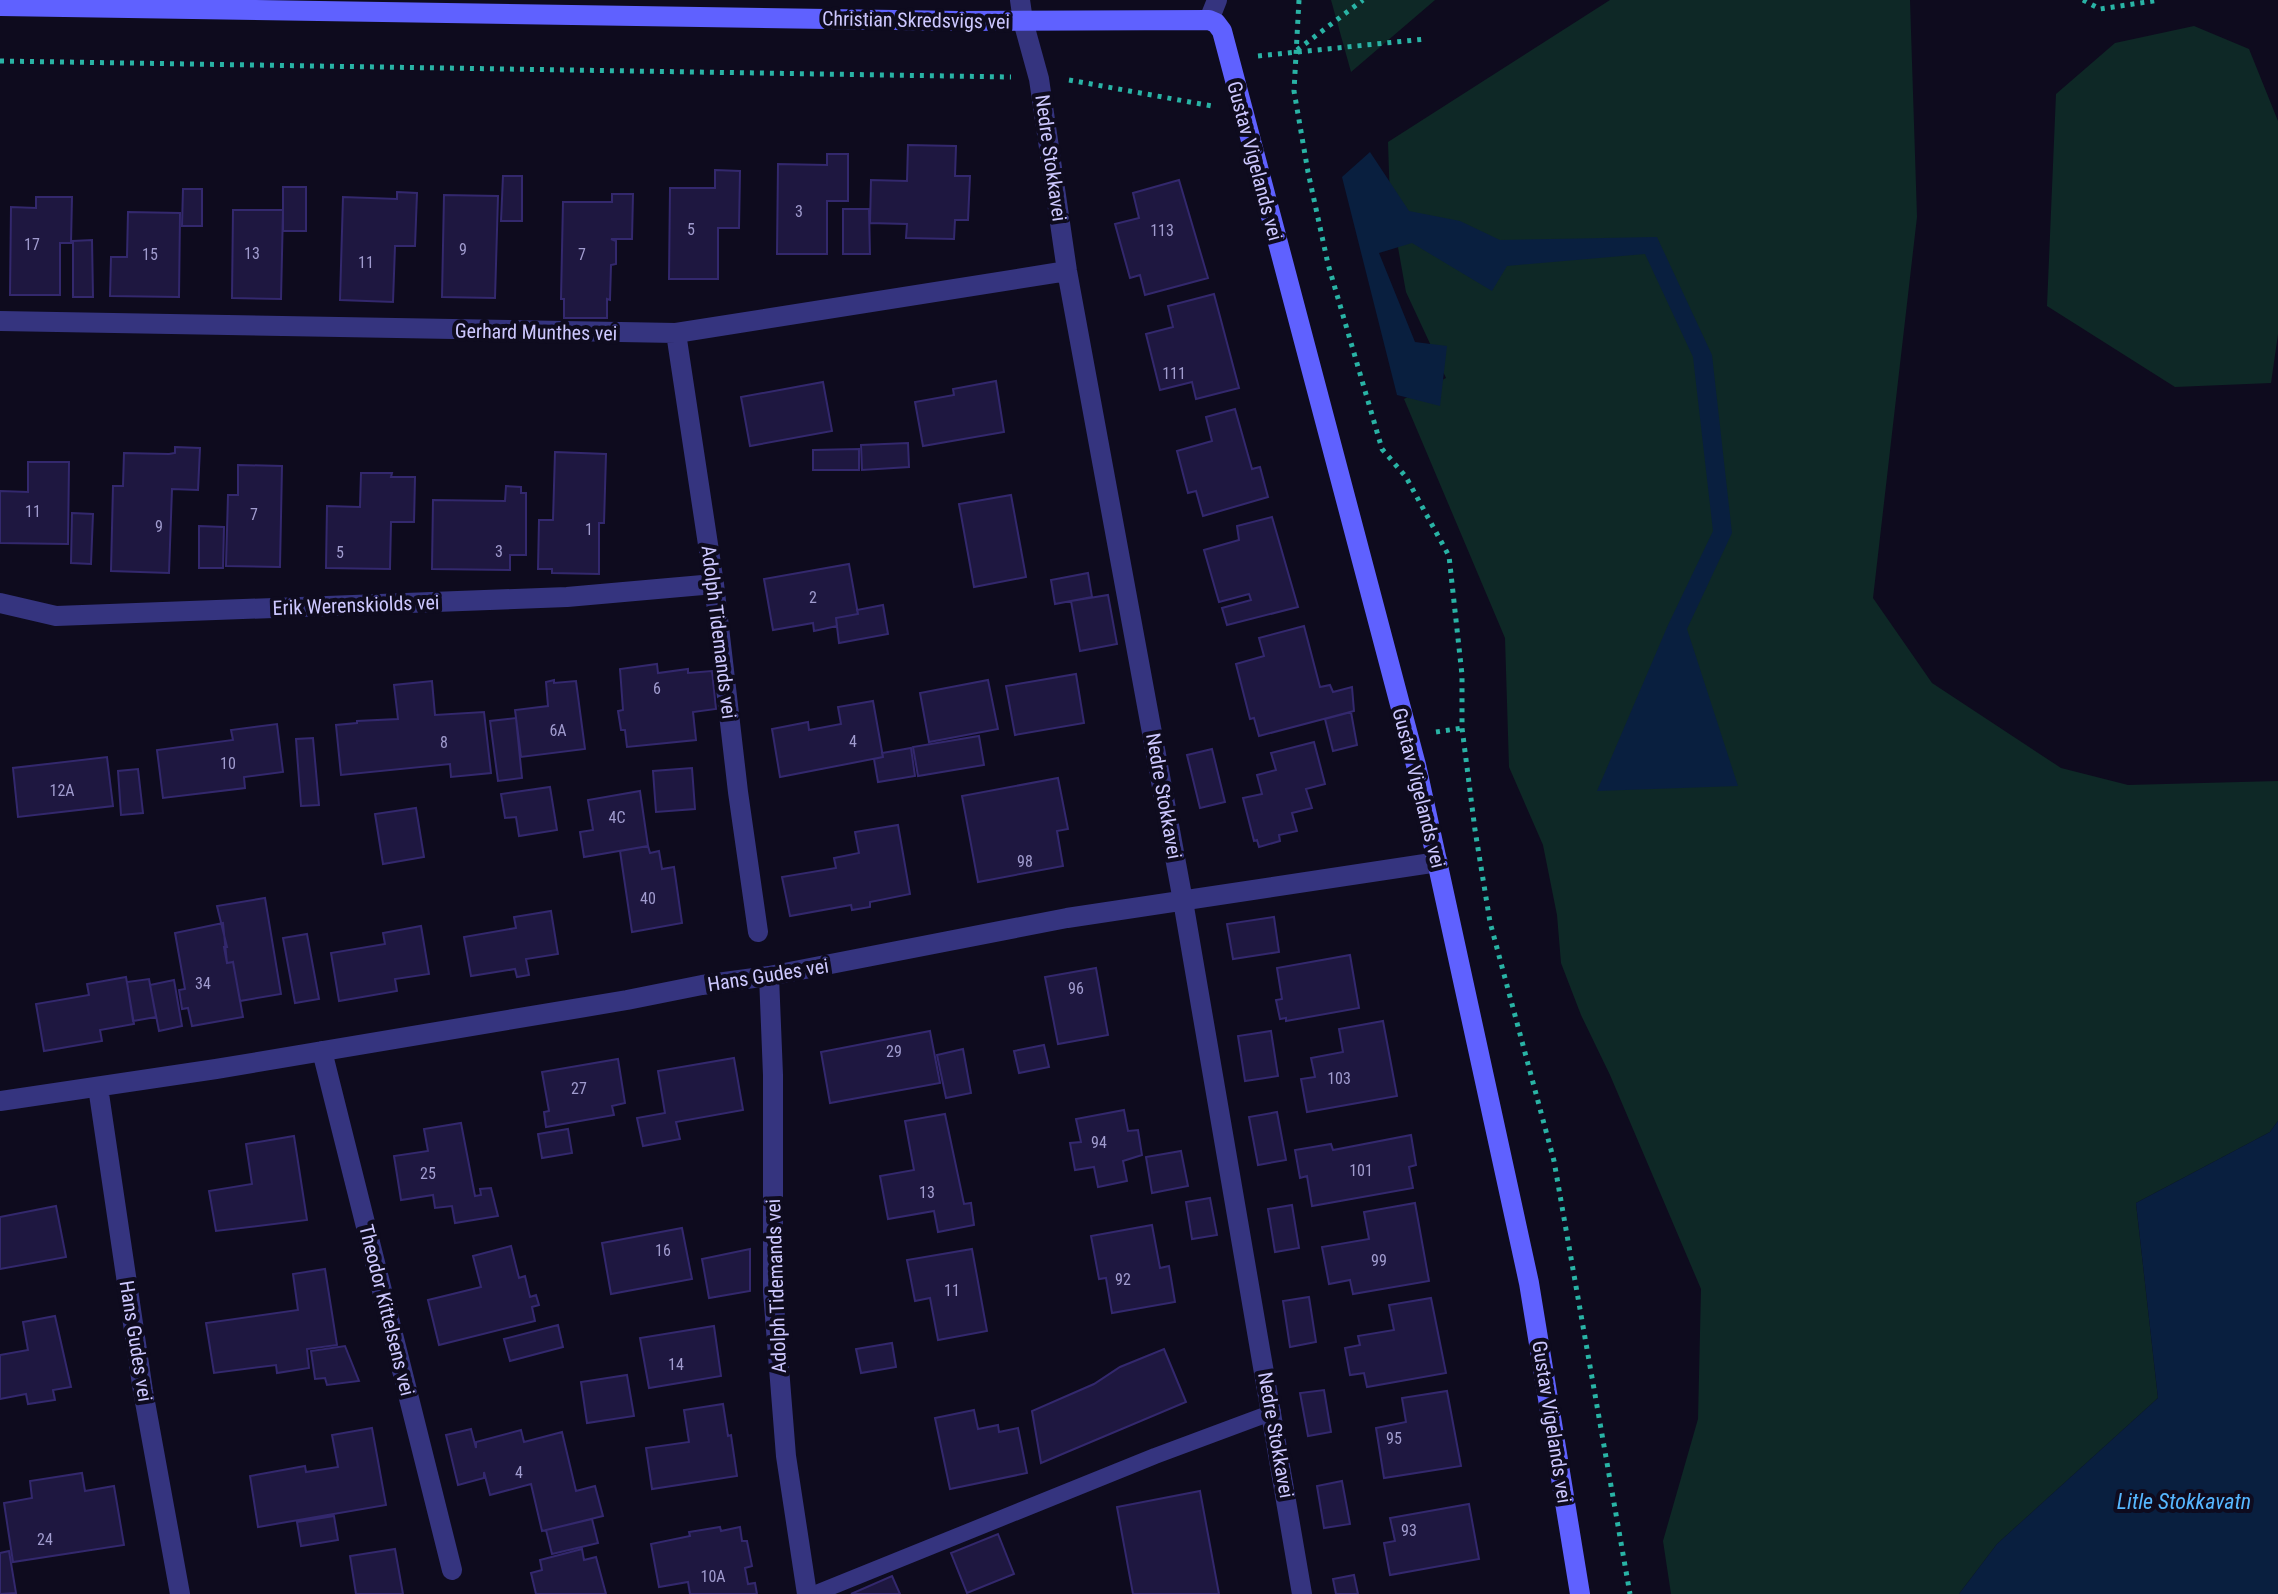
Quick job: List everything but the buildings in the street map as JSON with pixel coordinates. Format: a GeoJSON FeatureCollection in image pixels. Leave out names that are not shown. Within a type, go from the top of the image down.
{"type":"FeatureCollection","features":[{"type":"Feature","properties":{"kind":"main road","name":"Christian Skredsvigs vei"},"geometry":{"type":"LineString","coordinates":[[0,6],[122,10],[1021,10],[1209,20]]}},
{"type":"Feature","properties":{"kind":"main road","name":"Gustav Vigelands vei"},"geometry":{"type":"LineString","coordinates":[[1209,20],[1222,31],[1416,765],[1529,1283],[1580,1594]]}},
{"type":"Feature","properties":{"kind":"street"},"geometry":{"type":"LineString","coordinates":[[1209,20],[1217,0]]}},
{"type":"Feature","properties":{"kind":"street","name":"Nedre Stokkavei"},"geometry":{"type":"LineString","coordinates":[[1021,10],[1039,79],[1067,271],[1183,901],[1302,1594]]}},
{"type":"Feature","properties":{"kind":"street","name":"Gerhard Munthes vei"},"geometry":{"type":"LineString","coordinates":[[2,324],[676,333],[1067,271]]}},
{"type":"Feature","properties":{"kind":"street","name":"Adolph Tidemands vei"},"geometry":{"type":"LineString","coordinates":[[676,333],[714,584],[758,932]]}},
{"type":"Feature","properties":{"kind":"street","name":"Erik Werenskiolds vei"},"geometry":{"type":"LineString","coordinates":[[0,603],[56,616],[567,597],[714,584]]}},
{"type":"Feature","properties":{"kind":"street","name":"Hans Gudes vei"},"geometry":{"type":"LineString","coordinates":[[0,1101],[769,976],[991,931],[1438,862]]}},
{"type":"Feature","properties":{"kind":"street","name":"Adolph Tidemands vei"},"geometry":{"type":"LineString","coordinates":[[769,976],[773,1075],[773,1292],[786,1456],[807,1594]]}},
{"type":"Feature","properties":{"kind":"street","name":"Theodor Kittelsens vei"},"geometry":{"type":"LineString","coordinates":[[322,1051],[452,1570]]}},
{"type":"Feature","properties":{"kind":"street","name":"Hans Gudes vei"},"geometry":{"type":"LineString","coordinates":[[98,1087],[143,1391],[180,1594]]}},
{"type":"Feature","properties":{"kind":"lane"},"geometry":{"type":"LineString","coordinates":[[814,1594],[1155,1456],[1273,1412]]}},
{"type":"Feature","properties":{"kind":"path"},"geometry":{"type":"LineString","coordinates":[[1299,0],[1294,91],[1328,264],[1382,449],[1406,477],[1449,556],[1462,675],[1462,728],[1490,922],[1554,1161],[1630,1594]]}},
{"type":"Feature","properties":{"kind":"path"},"geometry":{"type":"LineString","coordinates":[[1294,52],[1363,0]]}},
{"type":"Feature","properties":{"kind":"path"},"geometry":{"type":"LineString","coordinates":[[2083,0],[2100,9],[2160,0]]}},
{"type":"Feature","properties":{"kind":"path"},"geometry":{"type":"LineString","coordinates":[[1228,59],[1425,39]]}},
{"type":"Feature","properties":{"kind":"path"},"geometry":{"type":"LineString","coordinates":[[0,61],[1064,79],[1213,107]]}},
{"type":"Feature","properties":{"kind":"path"},"geometry":{"type":"LineString","coordinates":[[1436,732],[1462,728]]}},
{"type":"Feature","properties":{"kind":"green space"},"geometry":{"type":"Polygon","coordinates":[[[1331,0],[1435,0],[1351,72],[1331,0]]]}},
{"type":"Feature","properties":{"kind":"green space"},"geometry":{"type":"Polygon","coordinates":[[[1610,0],[1910,0],[1917,217],[1873,598],[1932,683],[2061,768],[2128,785],[2278,781],[2278,1121],[2270,1132],[2136,1203],[2158,1398],[1997,1544],[1959,1594],[1671,1594],[1663,1541],[1698,1419],[1701,1289],[1561,963],[1557,915],[1543,845],[1509,767],[1505,638],[1404,399],[1446,378],[1406,292],[1390,203],[1388,142],[1610,0]]]}},
{"type":"Feature","properties":{"kind":"green space"},"geometry":{"type":"Polygon","coordinates":[[[2194,26],[2249,49],[2278,121],[2278,334],[2271,383],[2175,387],[2047,306],[2056,94],[2115,43],[2194,26]]]}},
{"type":"Feature","properties":{"kind":"water"},"geometry":{"type":"Polygon","coordinates":[[[1370,152],[1409,211],[1460,221],[1500,240],[1657,237],[1712,355],[1732,533],[1687,629],[1738,786],[1597,791],[1668,625],[1713,531],[1693,357],[1645,254],[1507,266],[1492,291],[1412,243],[1379,253],[1415,342],[1447,346],[1440,406],[1397,395],[1342,177],[1370,152]]]}},
{"type":"Feature","properties":{"kind":"water","name":"Litle Stokkavatn"},"geometry":{"type":"Polygon","coordinates":[[[2278,1121],[2278,1594],[1959,1594],[1997,1544],[2158,1398],[2136,1203],[2270,1132],[2278,1121]]]}}]}
